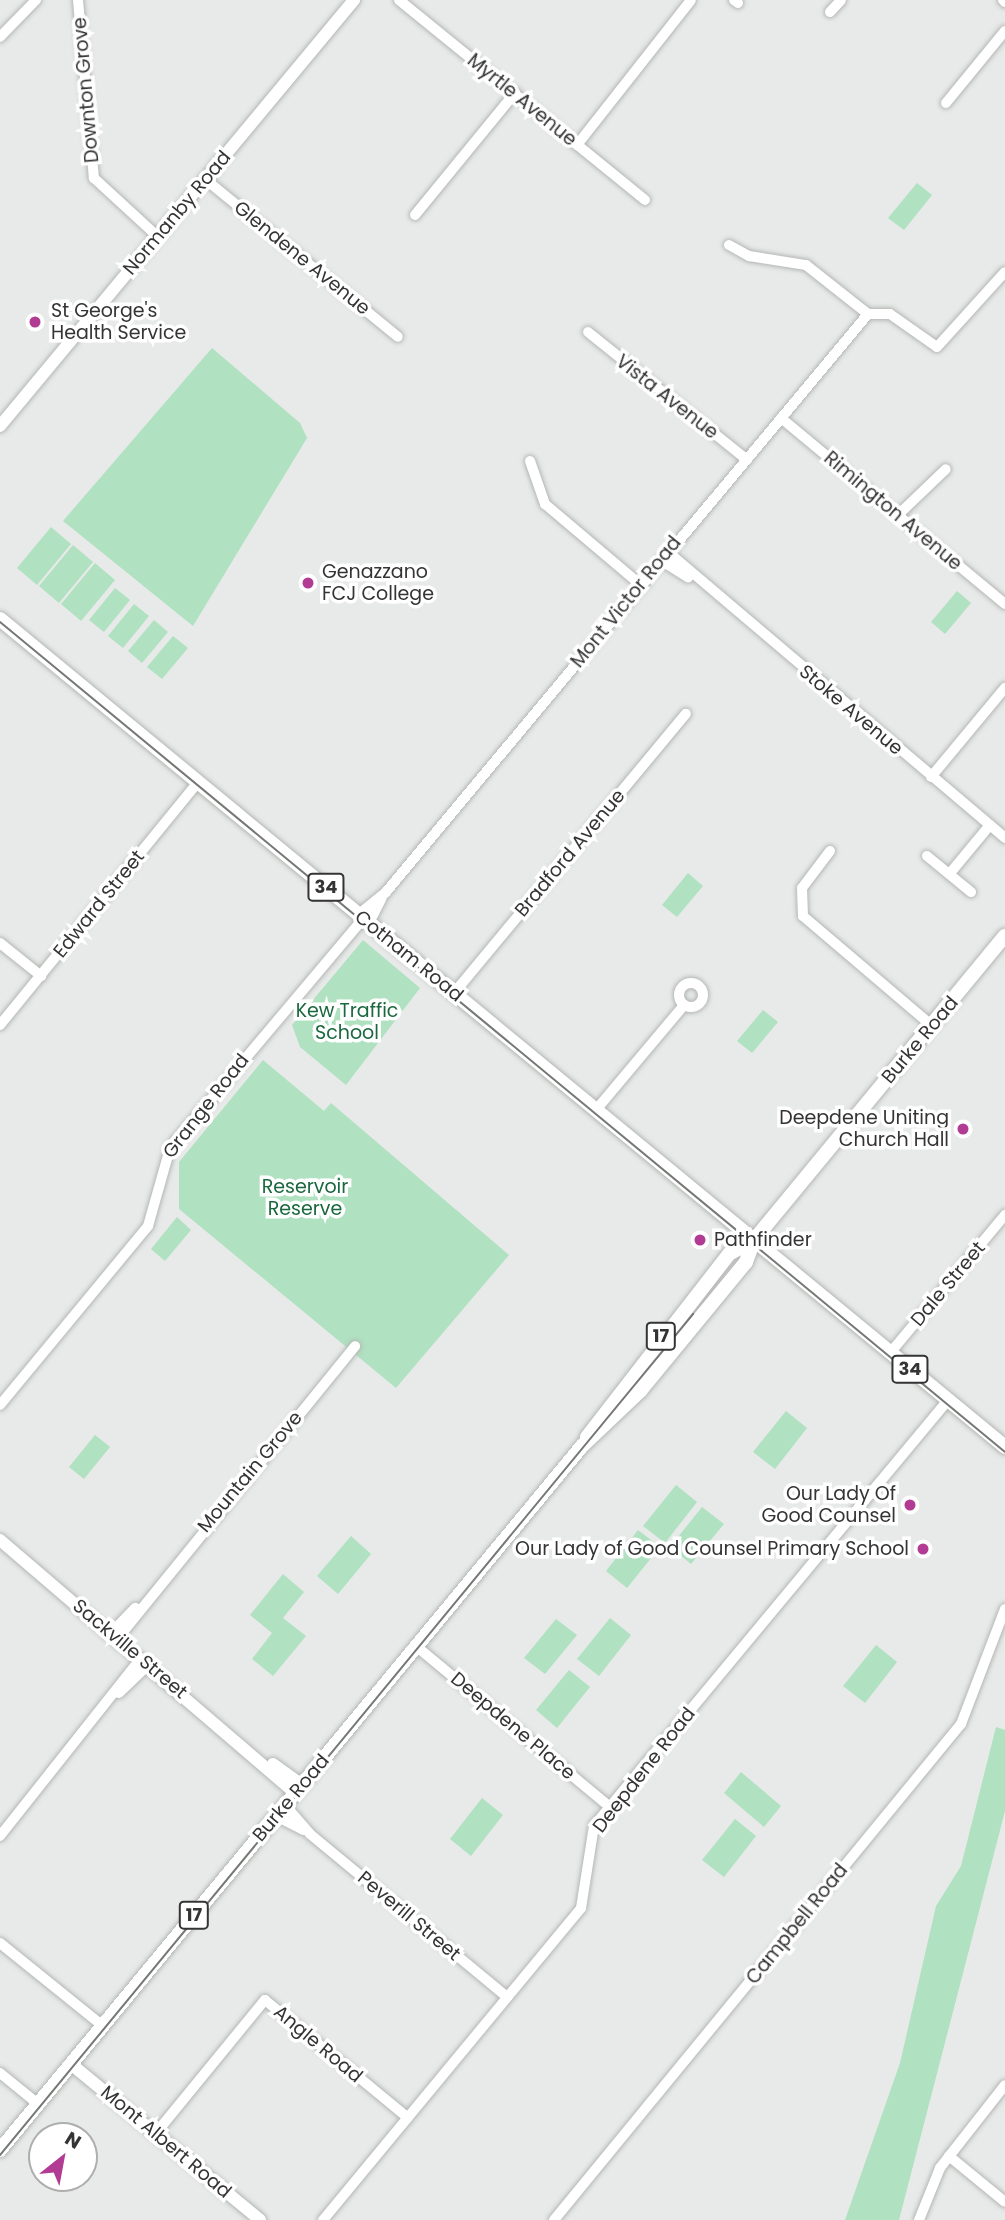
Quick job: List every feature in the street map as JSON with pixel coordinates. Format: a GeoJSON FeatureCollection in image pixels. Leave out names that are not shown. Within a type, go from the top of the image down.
{"type":"FeatureCollection","features":[{"type":"Feature","properties":{"kind":"main road","name":"Cotham Road"},"geometry":{"type":"LineString","coordinates":[[0,619],[754,1240]]}},
{"type":"Feature","properties":{"kind":"main road","name":"Burke Road"},"geometry":{"type":"LineString","coordinates":[[0,2150],[582,1446],[640,1391],[746,1262],[754,1240],[1005,936]]}},
{"type":"Feature","properties":{"kind":"main road","name":"34"},"geometry":{"type":"LineString","coordinates":[[754,1240],[1005,1447]]}},
{"type":"Feature","properties":{"kind":"street"},"geometry":{"type":"LineString","coordinates":[[0,37],[36,0]]}},
{"type":"Feature","properties":{"kind":"street","name":"Downton Grove"},"geometry":{"type":"LineString","coordinates":[[78,0],[94,178],[157,236]]}},
{"type":"Feature","properties":{"kind":"street","name":"Normanby Road"},"geometry":{"type":"LineString","coordinates":[[0,426],[354,0]]}},
{"type":"Feature","properties":{"kind":"street","name":"Myrtle Avenue"},"geometry":{"type":"LineString","coordinates":[[399,0],[645,200]]}},
{"type":"Feature","properties":{"kind":"street"},"geometry":{"type":"LineString","coordinates":[[577,145],[691,0]]}},
{"type":"Feature","properties":{"kind":"street"},"geometry":{"type":"LineString","coordinates":[[831,12],[841,0]]}},
{"type":"Feature","properties":{"kind":"street"},"geometry":{"type":"LineString","coordinates":[[946,103],[1005,31]]}},
{"type":"Feature","properties":{"kind":"street"},"geometry":{"type":"LineString","coordinates":[[415,215],[515,93]]}},
{"type":"Feature","properties":{"kind":"street","name":"Glendene Avenue"},"geometry":{"type":"LineString","coordinates":[[205,179],[398,337]]}},
{"type":"Feature","properties":{"kind":"street"},"geometry":{"type":"LineString","coordinates":[[729,245],[749,256],[806,265],[868,314],[890,314],[937,347],[1005,272]]}},
{"type":"Feature","properties":{"kind":"street","name":"Mont Victor Road"},"geometry":{"type":"LineString","coordinates":[[364,918],[868,314]]}},
{"type":"Feature","properties":{"kind":"street","name":"Vista Avenue"},"geometry":{"type":"LineString","coordinates":[[588,332],[747,460]]}},
{"type":"Feature","properties":{"kind":"street","name":"Rimington Avenue"},"geometry":{"type":"LineString","coordinates":[[780,418],[1005,604]]}},
{"type":"Feature","properties":{"kind":"street"},"geometry":{"type":"LineString","coordinates":[[530,461],[545,503],[642,586]]}},
{"type":"Feature","properties":{"kind":"street"},"geometry":{"type":"LineString","coordinates":[[898,515],[946,469]]}},
{"type":"Feature","properties":{"kind":"street","name":"Stoke Avenue"},"geometry":{"type":"LineString","coordinates":[[665,556],[1005,838]]}},
{"type":"Feature","properties":{"kind":"street"},"geometry":{"type":"LineString","coordinates":[[932,777],[1005,688]]}},
{"type":"Feature","properties":{"kind":"street","name":"Bradford Avenue"},"geometry":{"type":"LineString","coordinates":[[454,993],[686,714]]}},
{"type":"Feature","properties":{"kind":"street","name":"Edward Street"},"geometry":{"type":"LineString","coordinates":[[0,1025],[198,782]]}},
{"type":"Feature","properties":{"kind":"street"},"geometry":{"type":"LineString","coordinates":[[951,872],[990,825]]}},
{"type":"Feature","properties":{"kind":"street"},"geometry":{"type":"LineString","coordinates":[[830,851],[802,888],[803,916],[931,1026]]}},
{"type":"Feature","properties":{"kind":"street"},"geometry":{"type":"LineString","coordinates":[[927,856],[951,872],[971,892]]}},
{"type":"Feature","properties":{"kind":"street","name":"Grange Road"},"geometry":{"type":"LineString","coordinates":[[0,1405],[148,1226],[170,1148],[364,918]]}},
{"type":"Feature","properties":{"kind":"street"},"geometry":{"type":"LineString","coordinates":[[0,943],[41,976]]}},
{"type":"Feature","properties":{"kind":"street"},"geometry":{"type":"LineString","coordinates":[[596,1110],[684,1005]]}},
{"type":"Feature","properties":{"kind":"street","name":"Dale Street"},"geometry":{"type":"LineString","coordinates":[[890,1353],[1005,1215]]}},
{"type":"Feature","properties":{"kind":"street","name":"Mountain Grove"},"geometry":{"type":"LineString","coordinates":[[114,1635],[355,1346]]}},
{"type":"Feature","properties":{"kind":"street","name":"Deepdene Road"},"geometry":{"type":"LineString","coordinates":[[323,2220],[581,1908],[589,1844],[610,1807],[947,1400]]}},
{"type":"Feature","properties":{"kind":"street","name":"Sackville Street"},"geometry":{"type":"LineString","coordinates":[[0,1540],[260,1758],[290,1800]]}},
{"type":"Feature","properties":{"kind":"street","name":"Campbell Road"},"geometry":{"type":"LineString","coordinates":[[554,2220],[961,1724],[1005,1608]]}},
{"type":"Feature","properties":{"kind":"street","name":"Deepdene Place"},"geometry":{"type":"LineString","coordinates":[[416,1646],[610,1807]]}},
{"type":"Feature","properties":{"kind":"street"},"geometry":{"type":"LineString","coordinates":[[0,1836],[145,1661]]}},
{"type":"Feature","properties":{"kind":"street","name":"Peverill Street"},"geometry":{"type":"LineString","coordinates":[[290,1800],[310,1834],[507,1997]]}},
{"type":"Feature","properties":{"kind":"street"},"geometry":{"type":"LineString","coordinates":[[0,1943],[103,2026]]}},
{"type":"Feature","properties":{"kind":"street","name":"Angle Road"},"geometry":{"type":"LineString","coordinates":[[156,2133],[265,2000],[408,2118]]}},
{"type":"Feature","properties":{"kind":"street","name":"Mont Albert Road"},"geometry":{"type":"LineString","coordinates":[[71,2064],[260,2220]]}},
{"type":"Feature","properties":{"kind":"street"},"geometry":{"type":"LineString","coordinates":[[0,2073],[38,2104]]}},
{"type":"Feature","properties":{"kind":"street"},"geometry":{"type":"LineString","coordinates":[[919,2220],[949,2156],[1005,2085]]}},
{"type":"Feature","properties":{"kind":"street"},"geometry":{"type":"LineString","coordinates":[[949,2156],[1005,2202]]}},
{"type":"Feature","properties":{"kind":"green space"},"geometry":{"type":"Polygon","coordinates":[[[917,183],[932,195],[904,230],[888,218],[917,183]]]}},
{"type":"Feature","properties":{"kind":"green space"},"geometry":{"type":"Polygon","coordinates":[[[212,348],[300,423],[307,438],[193,626],[63,521],[212,348]]]}},
{"type":"Feature","properties":{"kind":"green space"},"geometry":{"type":"Polygon","coordinates":[[[51,527],[71,544],[37,585],[17,568],[51,527]]]}},
{"type":"Feature","properties":{"kind":"green space"},"geometry":{"type":"Polygon","coordinates":[[[73,545],[93,562],[59,603],[39,586],[73,545]]]}},
{"type":"Feature","properties":{"kind":"green space"},"geometry":{"type":"Polygon","coordinates":[[[95,563],[115,580],[81,621],[61,604],[95,563]]]}},
{"type":"Feature","properties":{"kind":"green space"},"geometry":{"type":"Polygon","coordinates":[[[115,588],[130,600],[104,632],[89,620],[115,588]]]}},
{"type":"Feature","properties":{"kind":"green space"},"geometry":{"type":"Polygon","coordinates":[[[957,591],[971,603],[945,634],[931,622],[957,591]]]}},
{"type":"Feature","properties":{"kind":"green space"},"geometry":{"type":"Polygon","coordinates":[[[134,604],[149,616],[123,648],[108,636],[134,604]]]}},
{"type":"Feature","properties":{"kind":"green space"},"geometry":{"type":"Polygon","coordinates":[[[154,620],[168,632],[142,663],[128,651],[154,620]]]}},
{"type":"Feature","properties":{"kind":"green space"},"geometry":{"type":"Polygon","coordinates":[[[173,636],[188,648],[162,679],[147,667],[173,636]]]}},
{"type":"Feature","properties":{"kind":"green space"},"geometry":{"type":"Polygon","coordinates":[[[688,873],[703,886],[677,917],[662,905],[688,873]]]}},
{"type":"Feature","properties":{"kind":"green space","name":"Kew Traffic School"},"geometry":{"type":"Polygon","coordinates":[[[363,940],[420,988],[346,1085],[300,1047],[292,1025],[363,940]]]}},
{"type":"Feature","properties":{"kind":"green space"},"geometry":{"type":"Polygon","coordinates":[[[763,1010],[778,1022],[752,1053],[737,1041],[763,1010]]]}},
{"type":"Feature","properties":{"kind":"green space","name":"Reservoir Reserve"},"geometry":{"type":"Polygon","coordinates":[[[263,1060],[324,1111],[331,1103],[509,1255],[396,1388],[179,1209],[179,1162],[263,1060]]]}},
{"type":"Feature","properties":{"kind":"green space"},"geometry":{"type":"Polygon","coordinates":[[[177,1217],[191,1230],[165,1261],[151,1249],[177,1217]]]}},
{"type":"Feature","properties":{"kind":"green space"},"geometry":{"type":"Polygon","coordinates":[[[786,1411],[807,1428],[775,1469],[753,1452],[786,1411]]]}},
{"type":"Feature","properties":{"kind":"green space"},"geometry":{"type":"Polygon","coordinates":[[[95,1435],[110,1447],[84,1479],[69,1467],[95,1435]]]}},
{"type":"Feature","properties":{"kind":"green space"},"geometry":{"type":"Polygon","coordinates":[[[676,1485],[697,1502],[665,1543],[643,1526],[676,1485]]]}},
{"type":"Feature","properties":{"kind":"green space"},"geometry":{"type":"Polygon","coordinates":[[[702,1507],[724,1524],[691,1564],[670,1547],[702,1507]]]}},
{"type":"Feature","properties":{"kind":"green space"},"geometry":{"type":"Polygon","coordinates":[[[638,1530],[660,1547],[627,1588],[606,1571],[638,1530]]]}},
{"type":"Feature","properties":{"kind":"green space"},"geometry":{"type":"Polygon","coordinates":[[[351,1536],[371,1554],[338,1594],[317,1576],[351,1536]]]}},
{"type":"Feature","properties":{"kind":"green space"},"geometry":{"type":"Polygon","coordinates":[[[283,1574],[304,1592],[283,1618],[306,1636],[273,1676],[252,1659],[272,1633],[250,1615],[283,1574]]]}},
{"type":"Feature","properties":{"kind":"green space"},"geometry":{"type":"Polygon","coordinates":[[[610,1618],[631,1635],[599,1676],[577,1659],[610,1618]]]}},
{"type":"Feature","properties":{"kind":"green space"},"geometry":{"type":"Polygon","coordinates":[[[556,1619],[577,1635],[545,1674],[524,1658],[556,1619]]]}},
{"type":"Feature","properties":{"kind":"green space"},"geometry":{"type":"Polygon","coordinates":[[[876,1645],[897,1662],[865,1703],[843,1686],[876,1645]]]}},
{"type":"Feature","properties":{"kind":"green space"},"geometry":{"type":"Polygon","coordinates":[[[569,1670],[590,1687],[557,1728],[536,1710],[569,1670]]]}},
{"type":"Feature","properties":{"kind":"green space"},"geometry":{"type":"Polygon","coordinates":[[[996,1727],[1005,1730],[1005,1811],[899,2220],[845,2220],[900,2063],[936,1906],[961,1866],[996,1727]]]}},
{"type":"Feature","properties":{"kind":"green space"},"geometry":{"type":"Polygon","coordinates":[[[741,1772],[781,1806],[764,1827],[724,1793],[741,1772]]]}},
{"type":"Feature","properties":{"kind":"green space"},"geometry":{"type":"Polygon","coordinates":[[[482,1798],[503,1815],[471,1856],[450,1839],[482,1798]]]}},
{"type":"Feature","properties":{"kind":"green space"},"geometry":{"type":"Polygon","coordinates":[[[735,1819],[756,1836],[724,1877],[702,1860],[735,1819]]]}},
{"type":"Feature","properties":{"kind":"tram line"},"geometry":{"type":"LineString","coordinates":[[0,622],[1005,1452]]}},
{"type":"Feature","properties":{"kind":"tram line"},"geometry":{"type":"LineString","coordinates":[[0,2155],[693,1314]]}},
{"type":"Feature","properties":{"kind":"place","name":"St George's Health Service"},"geometry":{"type":"Point","coordinates":[35,322]}},
{"type":"Feature","properties":{"kind":"place","name":"Genazzano FCJ College"},"geometry":{"type":"Point","coordinates":[308,583]}},
{"type":"Feature","properties":{"kind":"place","name":"Deepdene Uniting Church Hall"},"geometry":{"type":"Point","coordinates":[963,1129]}},
{"type":"Feature","properties":{"kind":"place","name":"Pathfinder"},"geometry":{"type":"Point","coordinates":[700,1240]}},
{"type":"Feature","properties":{"kind":"place","name":"Our Lady Of Good Counsel"},"geometry":{"type":"Point","coordinates":[910,1505]}},
{"type":"Feature","properties":{"kind":"place","name":"Our Lady of Good Counsel Primary School"},"geometry":{"type":"Point","coordinates":[923,1549]}}]}
